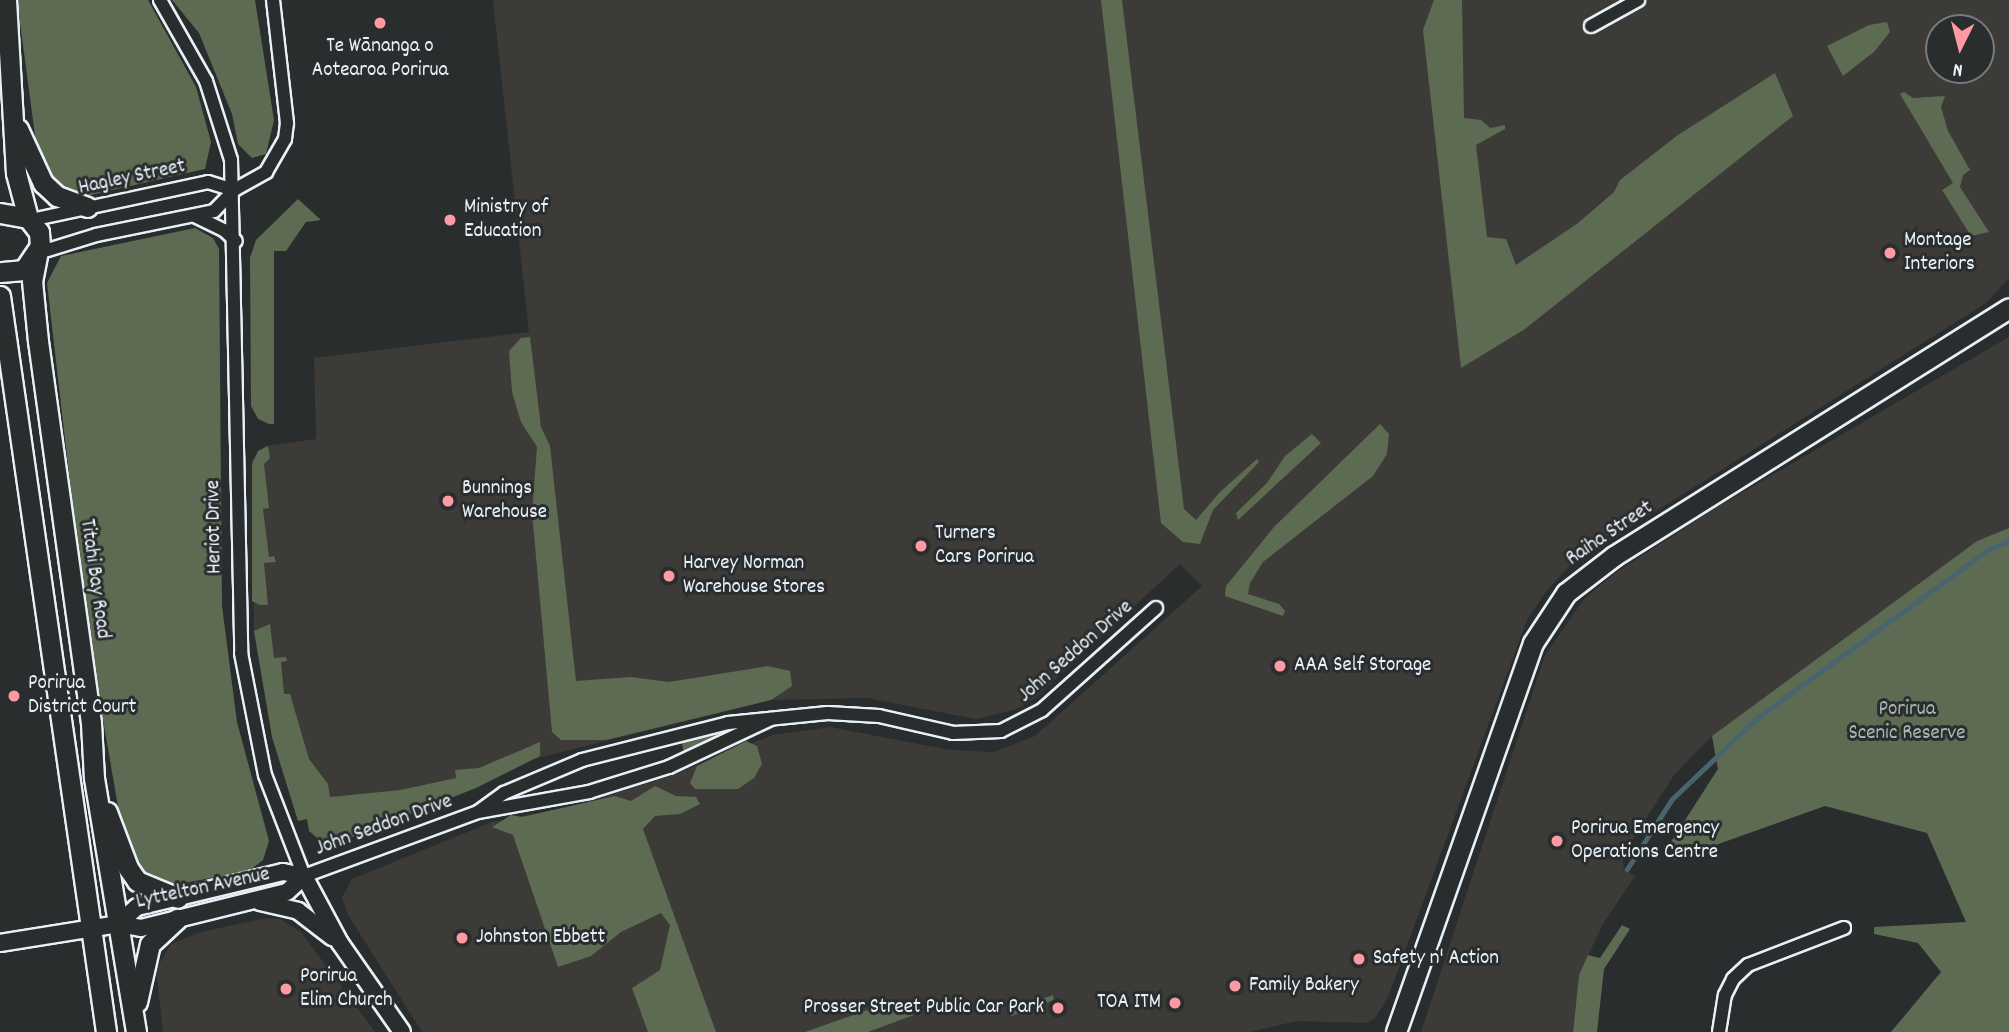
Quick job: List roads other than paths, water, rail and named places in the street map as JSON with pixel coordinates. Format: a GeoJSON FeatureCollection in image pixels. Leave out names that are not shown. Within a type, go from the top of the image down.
{"type":"FeatureCollection","features":[{"type":"Feature","properties":{"kind":"main road"},"geometry":{"type":"LineString","coordinates":[[6,0],[19,194],[30,219]]}},
{"type":"Feature","properties":{"kind":"main road"},"geometry":{"type":"LineString","coordinates":[[14,122],[43,183],[57,196],[87,207]]}},
{"type":"Feature","properties":{"kind":"main road"},"geometry":{"type":"LineString","coordinates":[[0,213],[30,219]]}},
{"type":"Feature","properties":{"kind":"main road","name":"Titahi Bay Road"},"geometry":{"type":"LineString","coordinates":[[30,219],[40,239],[32,281],[38,341],[91,723],[94,778],[135,1030]]}},
{"type":"Feature","properties":{"kind":"main road"},"geometry":{"type":"LineString","coordinates":[[0,272],[24,270],[38,255]]}},
{"type":"Feature","properties":{"kind":"main road"},"geometry":{"type":"LineString","coordinates":[[0,296],[106,1032]]}},
{"type":"Feature","properties":{"kind":"main road","name":"Raiha Street"},"geometry":{"type":"LineString","coordinates":[[1396,1032],[1530,651],[1566,593],[1614,556],[2009,308]]}},
{"type":"Feature","properties":{"kind":"main road"},"geometry":{"type":"LineString","coordinates":[[94,778],[128,868],[151,891],[178,898]]}},
{"type":"Feature","properties":{"kind":"main road"},"geometry":{"type":"LineString","coordinates":[[135,1030],[145,956],[150,944],[177,919]]}},
{"type":"Feature","properties":{"kind":"street","name":"Heriot Drive"},"geometry":{"type":"LineString","coordinates":[[160,0],[215,106],[234,190],[235,551],[240,653],[262,763],[303,877],[340,943],[402,1032]]}},
{"type":"Feature","properties":{"kind":"street"},"geometry":{"type":"LineString","coordinates":[[38,255],[96,235],[214,211],[234,190],[266,172],[285,139],[273,0]]}},
{"type":"Feature","properties":{"kind":"street"},"geometry":{"type":"LineString","coordinates":[[1591,26],[1638,0]]}},
{"type":"Feature","properties":{"kind":"street","name":"Hagley Street"},"geometry":{"type":"LineString","coordinates":[[30,219],[208,182],[234,190]]}},
{"type":"Feature","properties":{"kind":"street"},"geometry":{"type":"LineString","coordinates":[[195,216],[236,241]]}},
{"type":"Feature","properties":{"kind":"street","name":"John Seddon Drive"},"geometry":{"type":"LineString","coordinates":[[478,812],[504,793],[582,760],[684,731],[828,713],[879,716],[953,733],[1001,731],[1042,709],[1156,608]]}},
{"type":"Feature","properties":{"kind":"street","name":"John Seddon Drive"},"geometry":{"type":"LineString","coordinates":[[303,877],[478,812],[589,792],[669,768],[771,719]]}},
{"type":"Feature","properties":{"kind":"street","name":"Lyttelton Avenue"},"geometry":{"type":"LineString","coordinates":[[118,924],[137,907],[283,872],[303,877]]}},
{"type":"Feature","properties":{"kind":"street","name":"Lyttelton Avenue"},"geometry":{"type":"LineString","coordinates":[[0,943],[91,931],[118,924],[141,928],[287,892],[303,877]]}},
{"type":"Feature","properties":{"kind":"street"},"geometry":{"type":"LineString","coordinates":[[250,902],[288,907],[340,943]]}},
{"type":"Feature","properties":{"kind":"street"},"geometry":{"type":"LineString","coordinates":[[1719,1032],[1725,995],[1733,979],[1748,965],[1844,928]]}},
{"type":"Feature","properties":{"kind":"waterway"},"geometry":{"type":"LineString","coordinates":[[1627,869],[1672,799],[1758,717],[1991,548],[2009,541]]}},
{"type":"Feature","properties":{"kind":"place","name":"Te Wānanga o Aotearoa Porirua"},"geometry":{"type":"Point","coordinates":[380,23]}},
{"type":"Feature","properties":{"kind":"place","name":"Ministry of Education"},"geometry":{"type":"Point","coordinates":[450,220]}},
{"type":"Feature","properties":{"kind":"place","name":"Montage Interiors"},"geometry":{"type":"Point","coordinates":[1890,253]}},
{"type":"Feature","properties":{"kind":"place","name":"Bunnings Warehouse"},"geometry":{"type":"Point","coordinates":[448,501]}},
{"type":"Feature","properties":{"kind":"place","name":"Turners Cars Porirua"},"geometry":{"type":"Point","coordinates":[921,546]}},
{"type":"Feature","properties":{"kind":"place","name":"Harvey Norman Warehouse Stores"},"geometry":{"type":"Point","coordinates":[669,576]}},
{"type":"Feature","properties":{"kind":"place","name":"AAA Self Storage"},"geometry":{"type":"Point","coordinates":[1280,666]}},
{"type":"Feature","properties":{"kind":"place","name":"Porirua District Court"},"geometry":{"type":"Point","coordinates":[14,696]}},
{"type":"Feature","properties":{"kind":"place","name":"Porirua Emergency Operations Centre"},"geometry":{"type":"Point","coordinates":[1557,841]}},
{"type":"Feature","properties":{"kind":"place","name":"Johnston Ebbett"},"geometry":{"type":"Point","coordinates":[462,938]}},
{"type":"Feature","properties":{"kind":"place","name":"Safety n' Action"},"geometry":{"type":"Point","coordinates":[1359,959]}},
{"type":"Feature","properties":{"kind":"place","name":"Family Bakery"},"geometry":{"type":"Point","coordinates":[1235,986]}},
{"type":"Feature","properties":{"kind":"place","name":"Porirua Elim Church"},"geometry":{"type":"Point","coordinates":[286,989]}},
{"type":"Feature","properties":{"kind":"place","name":"TOA ITM"},"geometry":{"type":"Point","coordinates":[1175,1003]}},
{"type":"Feature","properties":{"kind":"place","name":"Prosser Street Public Car Park"},"geometry":{"type":"Point","coordinates":[1058,1008]}},
{"type":"Feature","properties":{"kind":"park label","name":"Porirua Scenic Reserve"},"geometry":{"type":"Point","coordinates":[1907,722]}}]}
